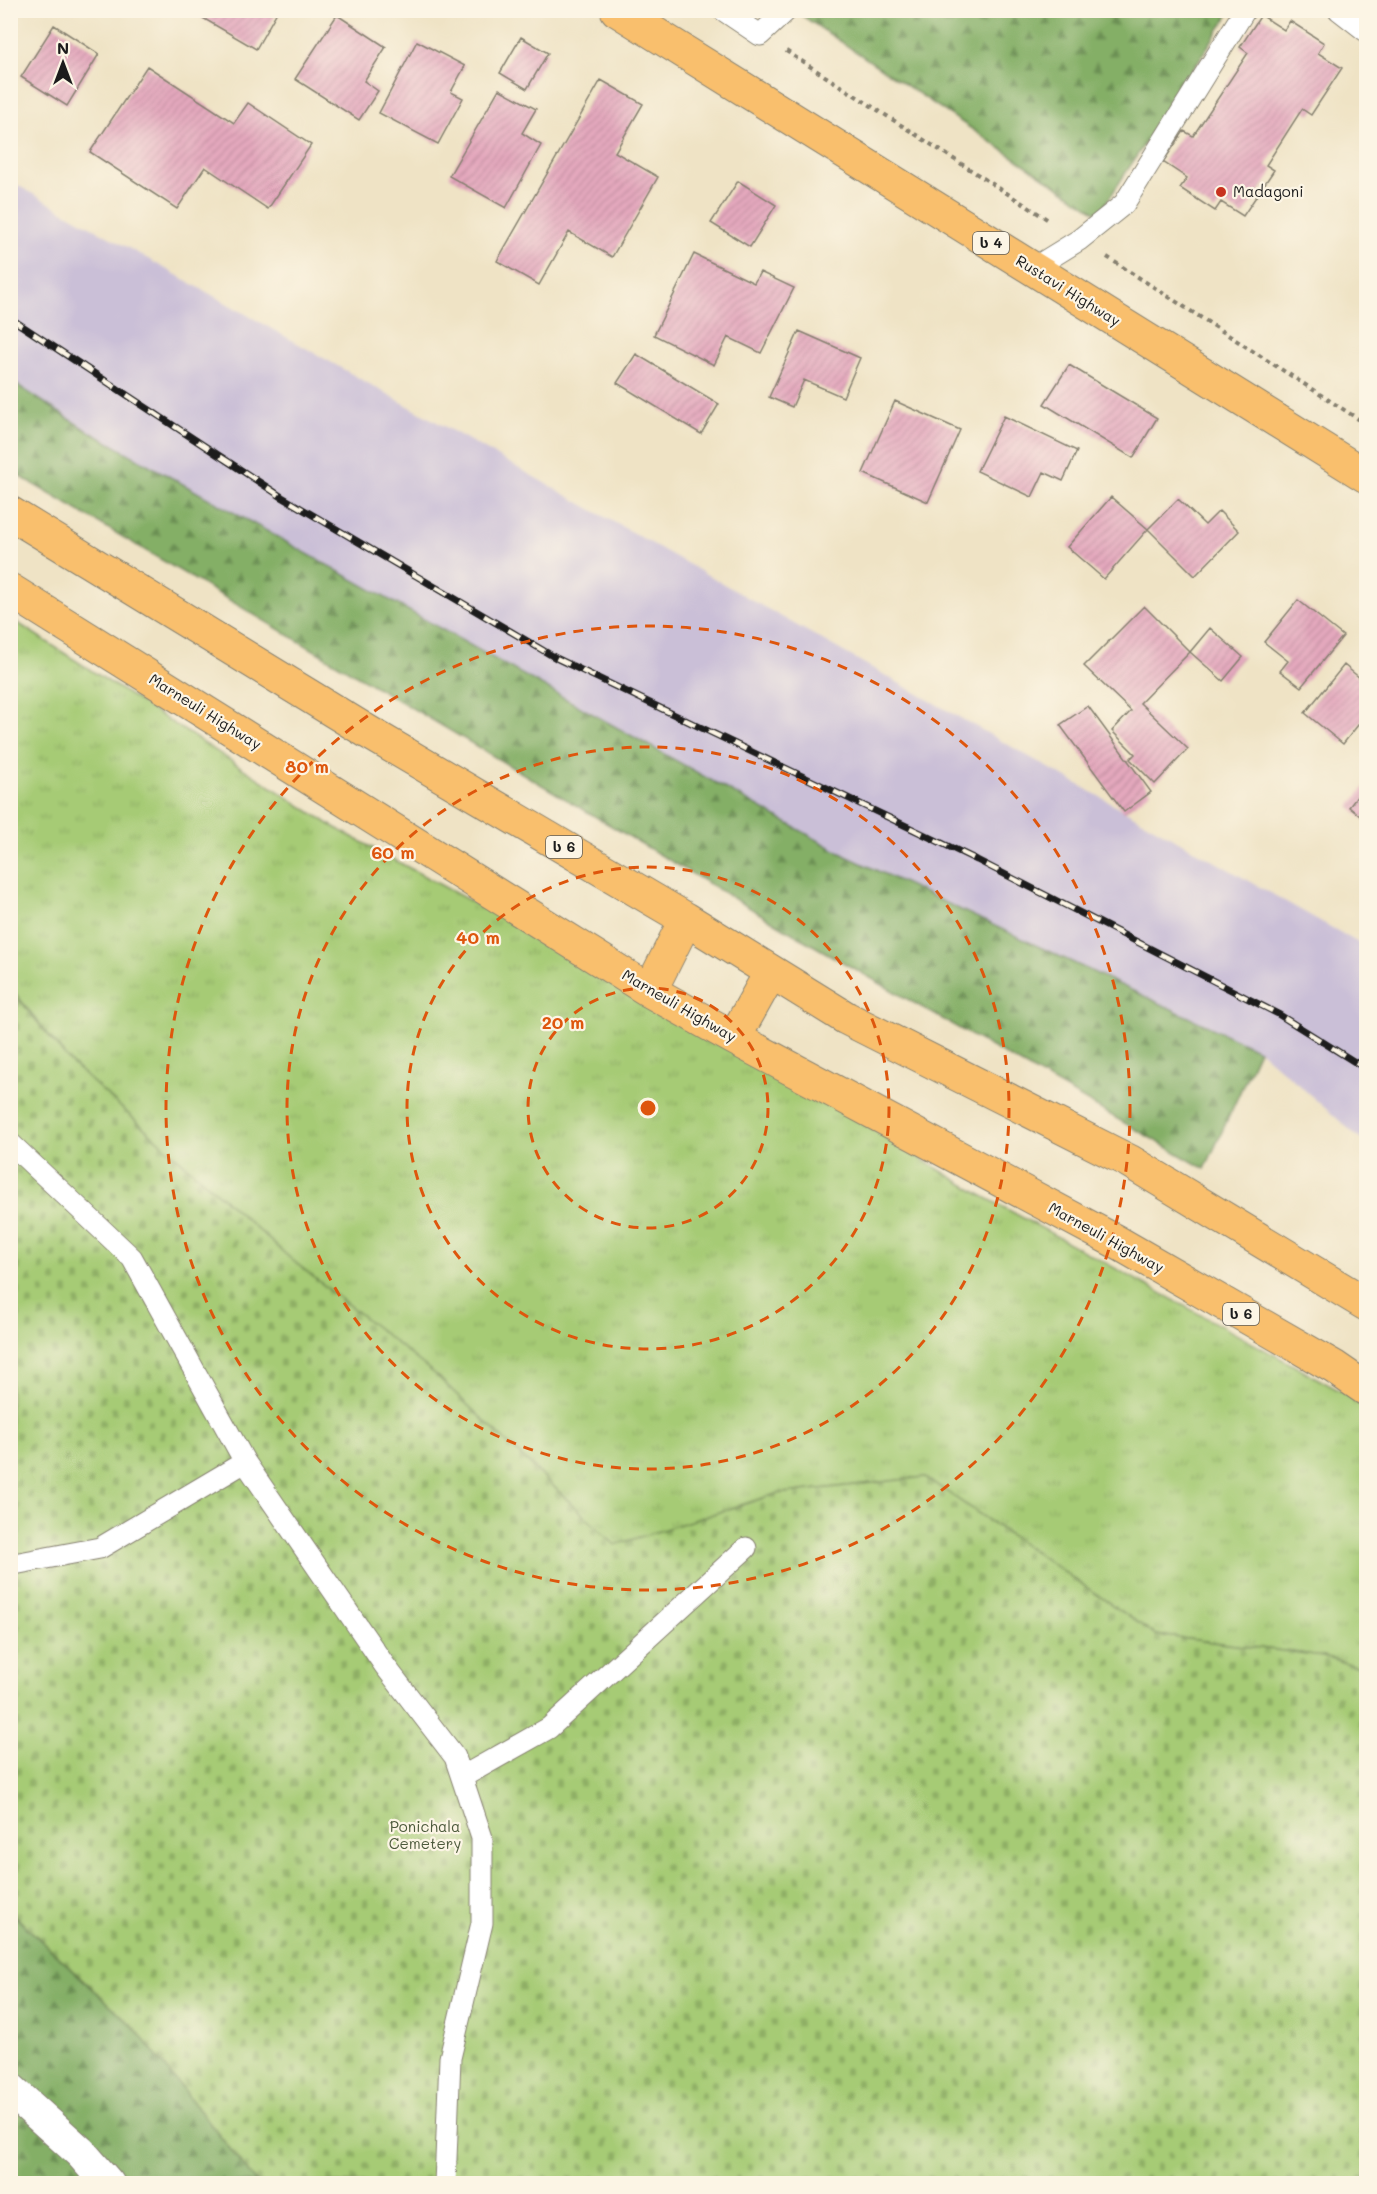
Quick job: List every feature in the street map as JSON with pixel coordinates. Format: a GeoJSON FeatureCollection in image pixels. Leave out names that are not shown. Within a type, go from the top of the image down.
{"type":"FeatureCollection","features":[{"type":"Feature","properties":{"kind":"highway","name":"Rustavi Highway"},"geometry":{"type":"LineString","coordinates":[[616,10],[1366,476]]}},
{"type":"Feature","properties":{"kind":"highway","name":"ს 6"},"geometry":{"type":"LineString","coordinates":[[10,513],[378,738],[686,919],[846,1018],[1129,1161],[1366,1304]]}},
{"type":"Feature","properties":{"kind":"highway","name":"Marneuli Highway"},"geometry":{"type":"LineString","coordinates":[[10,590],[650,991],[1114,1241],[1334,1367],[1366,1389]]}},
{"type":"Feature","properties":{"kind":"highway"},"geometry":{"type":"LineString","coordinates":[[650,991],[686,919]]}},
{"type":"Feature","properties":{"kind":"highway"},"geometry":{"type":"LineString","coordinates":[[734,1038],[771,972]]}},
{"type":"Feature","properties":{"kind":"street"},"geometry":{"type":"LineString","coordinates":[[10,2089],[81,2153],[108,2184]]}},
{"type":"Feature","properties":{"kind":"lane"},"geometry":{"type":"LineString","coordinates":[[723,10],[760,34],[787,10]]}},
{"type":"Feature","properties":{"kind":"lane"},"geometry":{"type":"LineString","coordinates":[[1032,269],[1079,240],[1124,204],[1245,10]]}},
{"type":"Feature","properties":{"kind":"lane"},"geometry":{"type":"LineString","coordinates":[[1339,10],[1366,31]]}},
{"type":"Feature","properties":{"kind":"lane"},"geometry":{"type":"LineString","coordinates":[[10,1143],[132,1258],[245,1462],[385,1666],[455,1757],[482,1838],[482,1923],[450,2058],[445,2184]]}},
{"type":"Feature","properties":{"kind":"lane"},"geometry":{"type":"LineString","coordinates":[[10,1563],[100,1548],[245,1462]]}},
{"type":"Feature","properties":{"kind":"lane"},"geometry":{"type":"LineString","coordinates":[[462,1777],[549,1728],[746,1548]]}},
{"type":"Feature","properties":{"kind":"shaded area"},"geometry":{"type":"Polygon","coordinates":[[[10,181],[1366,947],[1366,1144],[1259,1050],[846,856],[83,428],[11,381],[10,181]]]}},
{"type":"Feature","properties":{"kind":"green space"},"geometry":{"type":"Polygon","coordinates":[[[795,11],[1231,11],[1099,214],[795,11]]]}},
{"type":"Feature","properties":{"kind":"green space"},"geometry":{"type":"Polygon","coordinates":[[[11,381],[83,428],[846,856],[1259,1050],[1205,1169],[804,940],[11,471],[11,381]]]}},
{"type":"Feature","properties":{"kind":"green space"},"geometry":{"type":"Polygon","coordinates":[[[10,618],[332,826],[781,1074],[981,1195],[1366,1405],[1366,1669],[1323,1656],[1156,1635],[925,1477],[776,1494],[615,1545],[436,1375],[292,1260],[70,1062],[11,988],[10,618]]]}},
{"type":"Feature","properties":{"kind":"green space","name":"Ponichala Cemetery"},"geometry":{"type":"Polygon","coordinates":[[[10,988],[70,1062],[292,1260],[436,1375],[615,1545],[776,1494],[925,1477],[1156,1635],[1323,1656],[1366,1669],[1366,2183],[257,2183],[133,2026],[11,1912],[10,988]]]}},
{"type":"Feature","properties":{"kind":"green space"},"geometry":{"type":"Polygon","coordinates":[[[10,1912],[133,2026],[257,2183],[11,2183],[10,1912]]]}},
{"type":"Feature","properties":{"kind":"building"},"geometry":{"type":"Polygon","coordinates":[[[189,10],[278,10],[256,49],[189,10]]]}},
{"type":"Feature","properties":{"kind":"building"},"geometry":{"type":"Polygon","coordinates":[[[337,15],[386,47],[364,81],[378,91],[359,120],[295,79],[337,15]]]}},
{"type":"Feature","properties":{"kind":"building"},"geometry":{"type":"Polygon","coordinates":[[[1261,15],[1284,30],[1290,21],[1324,43],[1318,53],[1342,68],[1311,115],[1302,109],[1266,165],[1274,170],[1243,216],[1221,202],[1215,211],[1180,188],[1187,178],[1163,162],[1184,131],[1193,136],[1248,53],[1240,47],[1261,15]]]}},
{"type":"Feature","properties":{"kind":"building"},"geometry":{"type":"Polygon","coordinates":[[[54,25],[99,54],[67,106],[21,77],[54,25]]]}},
{"type":"Feature","properties":{"kind":"building"},"geometry":{"type":"Polygon","coordinates":[[[521,37],[548,53],[527,89],[500,73],[521,37]]]}},
{"type":"Feature","properties":{"kind":"building"},"geometry":{"type":"Polygon","coordinates":[[[417,41],[465,66],[451,92],[463,98],[438,144],[379,113],[417,41]]]}},
{"type":"Feature","properties":{"kind":"building"},"geometry":{"type":"Polygon","coordinates":[[[147,66],[234,123],[248,103],[311,145],[268,209],[205,167],[177,209],[90,152],[147,66]]]}},
{"type":"Feature","properties":{"kind":"building"},"geometry":{"type":"Polygon","coordinates":[[[601,80],[643,104],[615,152],[658,177],[612,257],[569,232],[539,285],[497,261],[601,80]]]}},
{"type":"Feature","properties":{"kind":"building"},"geometry":{"type":"Polygon","coordinates":[[[499,89],[536,109],[522,133],[541,145],[506,208],[449,176],[499,89]]]}},
{"type":"Feature","properties":{"kind":"building"},"geometry":{"type":"Polygon","coordinates":[[[738,181],[776,205],[750,247],[711,223],[738,181]]]}},
{"type":"Feature","properties":{"kind":"building"},"geometry":{"type":"Polygon","coordinates":[[[694,254],[754,283],[760,272],[794,288],[761,353],[728,337],[714,365],[654,335],[694,254]]]}},
{"type":"Feature","properties":{"kind":"building"},"geometry":{"type":"Polygon","coordinates":[[[799,331],[860,358],[843,397],[804,380],[792,407],[769,397],[799,331]]]}},
{"type":"Feature","properties":{"kind":"building"},"geometry":{"type":"Polygon","coordinates":[[[636,354],[719,404],[701,434],[617,383],[636,354]]]}},
{"type":"Feature","properties":{"kind":"building"},"geometry":{"type":"Polygon","coordinates":[[[1069,365],[1157,418],[1133,458],[1044,404],[1069,365]]]}},
{"type":"Feature","properties":{"kind":"building"},"geometry":{"type":"Polygon","coordinates":[[[895,401],[960,430],[928,502],[863,473],[895,401]]]}},
{"type":"Feature","properties":{"kind":"building"},"geometry":{"type":"Polygon","coordinates":[[[1004,416],[1077,451],[1063,481],[1044,472],[1032,497],[977,471],[1004,416]]]}},
{"type":"Feature","properties":{"kind":"building"},"geometry":{"type":"Polygon","coordinates":[[[1111,497],[1148,529],[1104,579],[1067,547],[1111,497]]]}},
{"type":"Feature","properties":{"kind":"building"},"geometry":{"type":"Polygon","coordinates":[[[1178,499],[1205,525],[1219,511],[1239,531],[1195,576],[1148,529],[1178,499]]]}},
{"type":"Feature","properties":{"kind":"building"},"geometry":{"type":"Polygon","coordinates":[[[1298,600],[1343,636],[1301,687],[1280,671],[1288,661],[1264,642],[1298,600]]]}},
{"type":"Feature","properties":{"kind":"building"},"geometry":{"type":"Polygon","coordinates":[[[1144,606],[1190,652],[1140,703],[1188,749],[1155,784],[1130,759],[1135,754],[1112,731],[1131,711],[1084,666],[1144,606]]]}},
{"type":"Feature","properties":{"kind":"building"},"geometry":{"type":"Polygon","coordinates":[[[1210,628],[1243,657],[1223,681],[1190,652],[1210,628]]]}},
{"type":"Feature","properties":{"kind":"building"},"geometry":{"type":"Polygon","coordinates":[[[1344,665],[1366,683],[1366,715],[1343,744],[1305,713],[1344,665]]]}},
{"type":"Feature","properties":{"kind":"building"},"geometry":{"type":"Polygon","coordinates":[[[1088,706],[1151,792],[1124,812],[1060,725],[1088,706]]]}},
{"type":"Feature","properties":{"kind":"building"},"geometry":{"type":"Polygon","coordinates":[[[1366,785],[1366,821],[1349,807],[1366,785]]]}},
{"type":"Feature","properties":{"kind":"railway"},"geometry":{"type":"LineString","coordinates":[[10,318],[282,497],[556,658],[977,860],[1278,1014],[1366,1069]]}},
{"type":"Feature","properties":{"kind":"place","name":"Madagoni"},"geometry":{"type":"Point","coordinates":[1221,192]}}]}
